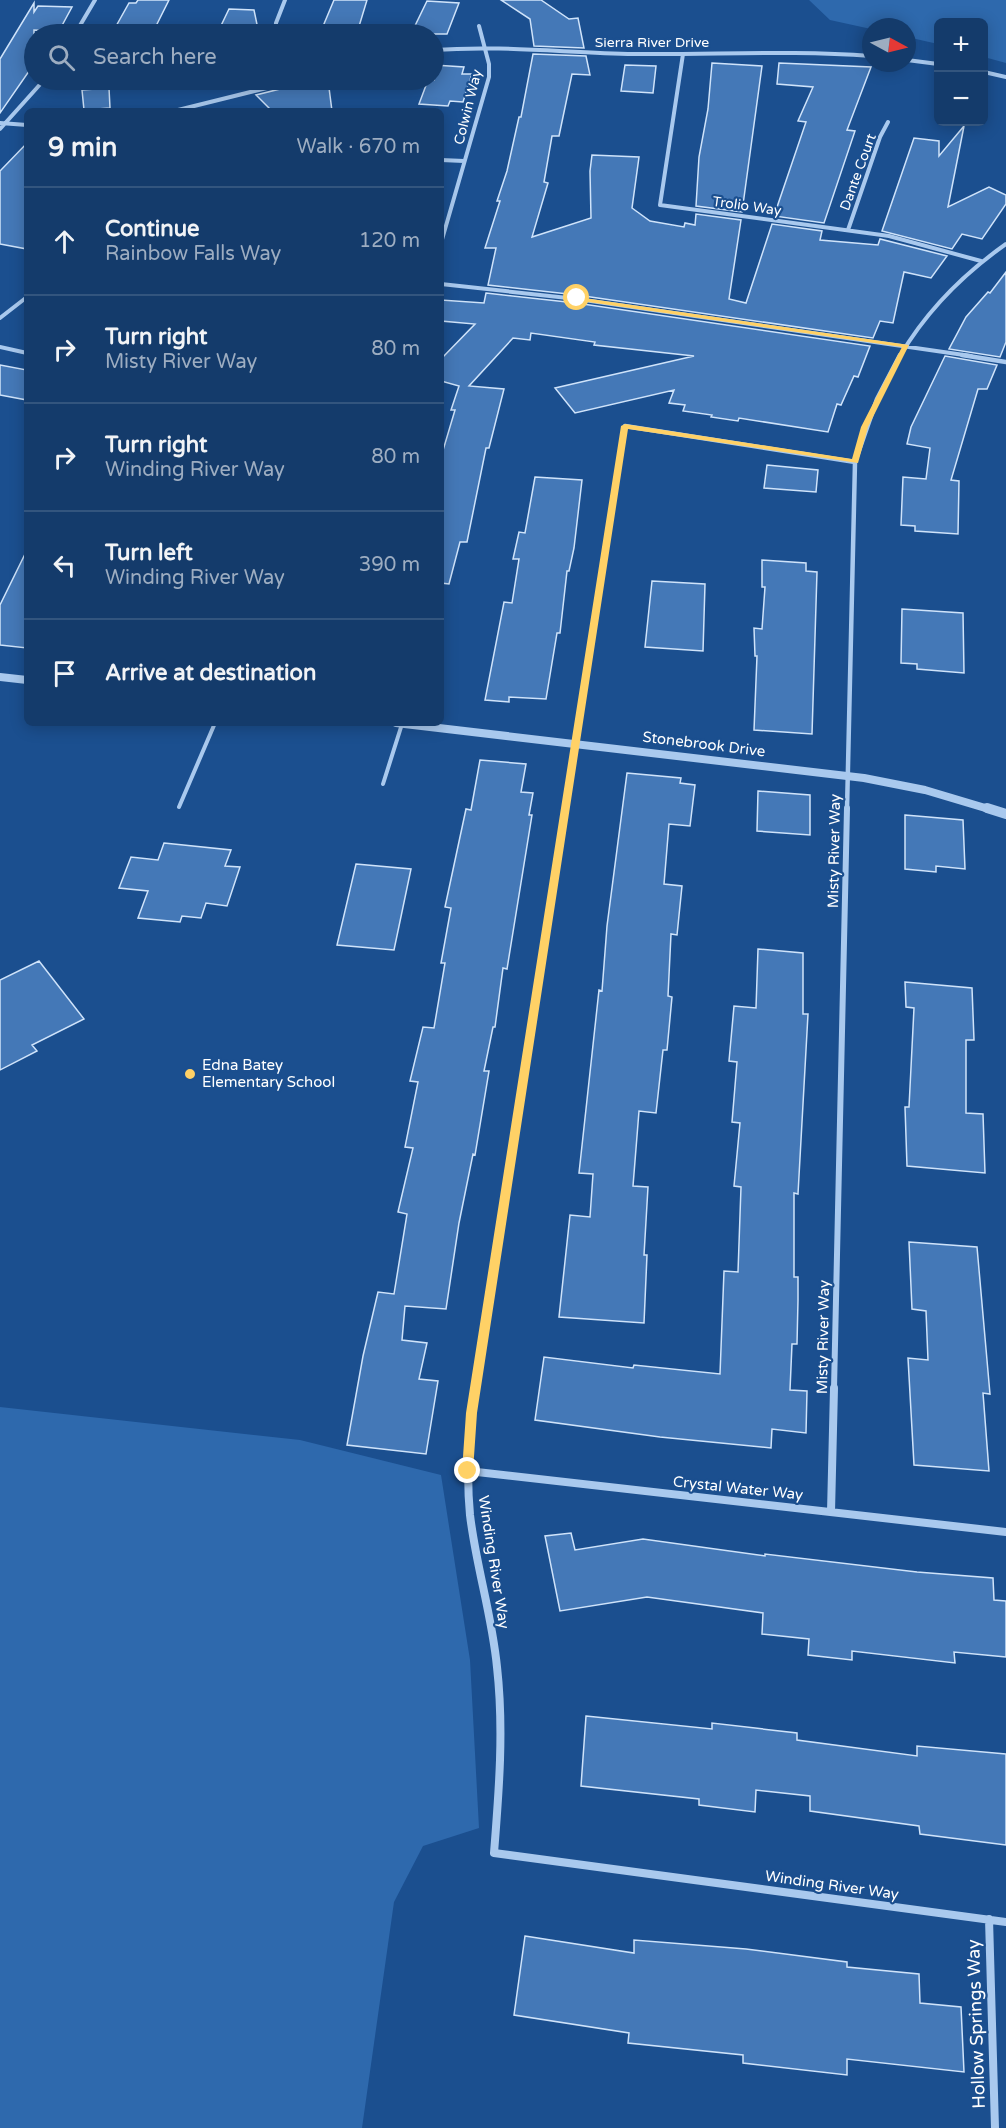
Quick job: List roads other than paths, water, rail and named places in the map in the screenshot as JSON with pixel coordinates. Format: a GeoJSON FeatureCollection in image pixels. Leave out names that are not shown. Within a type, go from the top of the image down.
{"type":"FeatureCollection","features":[{"type":"Feature","properties":{"kind":"street"},"geometry":{"type":"LineString","coordinates":[[81,24],[95,0]]}},
{"type":"Feature","properties":{"kind":"street"},"geometry":{"type":"LineString","coordinates":[[276,24],[285,0]]}},
{"type":"Feature","properties":{"kind":"street","name":"Colwin Way"},"geometry":{"type":"LineString","coordinates":[[444,233],[489,77],[489,64],[479,26]]}},
{"type":"Feature","properties":{"kind":"street","name":"Sierra River Drive"},"geometry":{"type":"LineString","coordinates":[[444,49],[485,46],[608,53],[787,52],[862,56]]}},
{"type":"Feature","properties":{"kind":"street","name":"Trolio Way"},"geometry":{"type":"LineString","coordinates":[[683,54],[660,205],[848,230],[919,242],[981,261]]}},
{"type":"Feature","properties":{"kind":"street"},"geometry":{"type":"LineString","coordinates":[[916,61],[934,63]]}},
{"type":"Feature","properties":{"kind":"street"},"geometry":{"type":"LineString","coordinates":[[988,73],[1006,77]]}},
{"type":"Feature","properties":{"kind":"street"},"geometry":{"type":"LineString","coordinates":[[0,129],[35,90]]}},
{"type":"Feature","properties":{"kind":"street"},"geometry":{"type":"LineString","coordinates":[[186,108],[259,90]]}},
{"type":"Feature","properties":{"kind":"street","name":"Dante Court"},"geometry":{"type":"LineString","coordinates":[[848,230],[880,137],[888,122]]}},
{"type":"Feature","properties":{"kind":"street"},"geometry":{"type":"LineString","coordinates":[[0,123],[24,125]]}},
{"type":"Feature","properties":{"kind":"street"},"geometry":{"type":"LineString","coordinates":[[444,160],[465,161]]}},
{"type":"Feature","properties":{"kind":"street","name":"Misty River Way"},"geometry":{"type":"LineString","coordinates":[[831,1512],[855,462],[864,427],[906,345],[931,309],[955,283],[1006,244]]}},
{"type":"Feature","properties":{"kind":"street"},"geometry":{"type":"LineString","coordinates":[[444,284],[577,298],[906,345],[1006,362]]}},
{"type":"Feature","properties":{"kind":"street"},"geometry":{"type":"LineString","coordinates":[[0,318],[24,299]]}},
{"type":"Feature","properties":{"kind":"street"},"geometry":{"type":"LineString","coordinates":[[0,347],[24,352]]}},
{"type":"Feature","properties":{"kind":"street","name":"Winding River Way"},"geometry":{"type":"LineString","coordinates":[[855,462],[625,426],[471,1413],[468,1471],[472,1526],[489,1607],[499,1684],[501,1767],[495,1853],[1006,1922]]}},
{"type":"Feature","properties":{"kind":"street"},"geometry":{"type":"LineString","coordinates":[[0,677],[24,680]]}},
{"type":"Feature","properties":{"kind":"street","name":"Stonebrook Drive"},"geometry":{"type":"LineString","coordinates":[[419,726],[847,776],[925,790],[1006,814]]}},
{"type":"Feature","properties":{"kind":"street","name":"Crystal Water Way"},"geometry":{"type":"LineString","coordinates":[[468,1471],[1006,1532]]}},
{"type":"Feature","properties":{"kind":"street","name":"Hollow Springs Way"},"geometry":{"type":"LineString","coordinates":[[990,1919],[995,2128]]}},
{"type":"Feature","properties":{"kind":"lane"},"geometry":{"type":"LineString","coordinates":[[179,807],[214,726]]}},
{"type":"Feature","properties":{"kind":"lane"},"geometry":{"type":"LineString","coordinates":[[383,784],[401,726]]}},
{"type":"Feature","properties":{"kind":"place","name":"Edna Batey Elementary School"},"geometry":{"type":"Point","coordinates":[190,1074]}}]}
